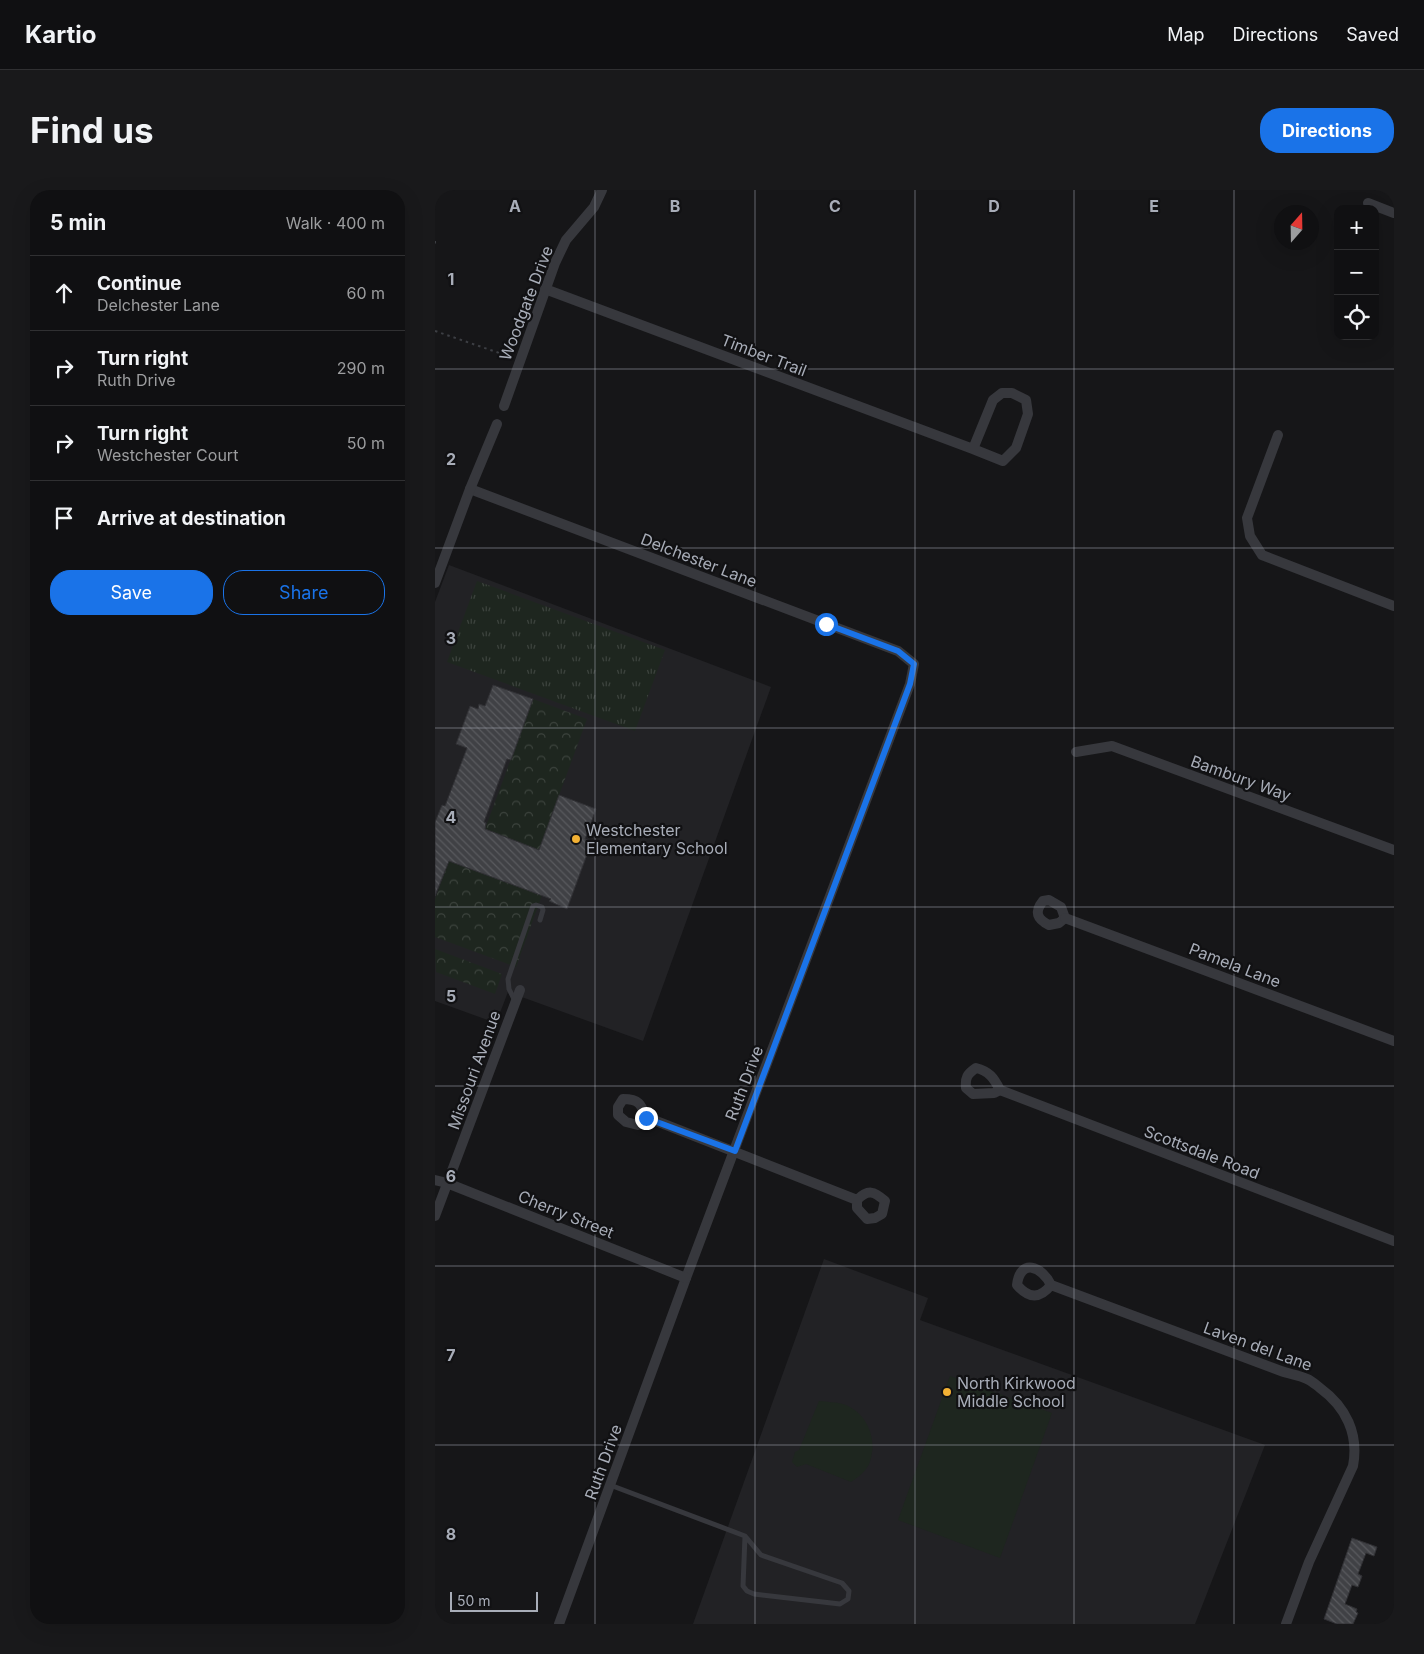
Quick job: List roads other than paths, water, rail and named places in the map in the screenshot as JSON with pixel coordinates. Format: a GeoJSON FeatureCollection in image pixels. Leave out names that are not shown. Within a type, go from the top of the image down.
{"type":"FeatureCollection","features":[{"type":"Feature","properties":{"kind":"street","name":"Woodgate Drive"},"geometry":{"type":"LineString","coordinates":[[504,406],[545,289],[566,240],[594,207],[602,190]]}},
{"type":"Feature","properties":{"kind":"street"},"geometry":{"type":"LineString","coordinates":[[1368,202],[1394,213]]}},
{"type":"Feature","properties":{"kind":"street","name":"Timber Trail"},"geometry":{"type":"LineString","coordinates":[[545,289],[1003,461],[1016,448],[1028,414],[1026,400],[1012,393],[1002,393],[993,400],[973,449]]}},
{"type":"Feature","properties":{"kind":"street"},"geometry":{"type":"LineString","coordinates":[[435,583],[497,424]]}},
{"type":"Feature","properties":{"kind":"street"},"geometry":{"type":"LineString","coordinates":[[1278,435],[1247,518],[1250,536],[1262,555],[1394,606]]}},
{"type":"Feature","properties":{"kind":"street","name":"Delchester Lane"},"geometry":{"type":"LineString","coordinates":[[470,490],[898,651],[914,664]]}},
{"type":"Feature","properties":{"kind":"street","name":"Ruth Drive"},"geometry":{"type":"LineString","coordinates":[[559,1624],[686,1278],[907,693],[914,664]]}},
{"type":"Feature","properties":{"kind":"street","name":"Bambury Way"},"geometry":{"type":"LineString","coordinates":[[1076,752],[1112,746],[1394,850]]}},
{"type":"Feature","properties":{"kind":"street","name":"Pamela Lane"},"geometry":{"type":"LineString","coordinates":[[1065,918],[1394,1041]]}},
{"type":"Feature","properties":{"kind":"street","name":"Missouri Avenue"},"geometry":{"type":"LineString","coordinates":[[435,1216],[520,990]]}},
{"type":"Feature","properties":{"kind":"street","name":"Scottsdale Road"},"geometry":{"type":"LineString","coordinates":[[1000,1090],[1394,1241]]}},
{"type":"Feature","properties":{"kind":"street"},"geometry":{"type":"LineString","coordinates":[[646,1118],[857,1200]]}},
{"type":"Feature","properties":{"kind":"street","name":"Cherry Street"},"geometry":{"type":"LineString","coordinates":[[435,1180],[447,1183],[686,1278]]}},
{"type":"Feature","properties":{"kind":"street","name":"Laven del Lane"},"geometry":{"type":"LineString","coordinates":[[1051,1285],[1281,1371],[1308,1379],[1328,1393],[1341,1407],[1351,1427],[1355,1454],[1353,1466],[1309,1562],[1286,1624]]}},
{"type":"Feature","properties":{"kind":"lane"},"geometry":{"type":"LineString","coordinates":[[515,1001],[509,989],[508,979],[533,906],[542,907],[540,920]]}},
{"type":"Feature","properties":{"kind":"lane"},"geometry":{"type":"LineString","coordinates":[[610,1485],[745,1536],[761,1555],[842,1583],[849,1591],[848,1599],[840,1604],[753,1594],[747,1591],[743,1586],[745,1536]]}},
{"type":"Feature","properties":{"kind":"place","name":"Westchester Elementary School"},"geometry":{"type":"Point","coordinates":[576,839]}},
{"type":"Feature","properties":{"kind":"place","name":"North Kirkwood Middle School"},"geometry":{"type":"Point","coordinates":[947,1392]}}]}
